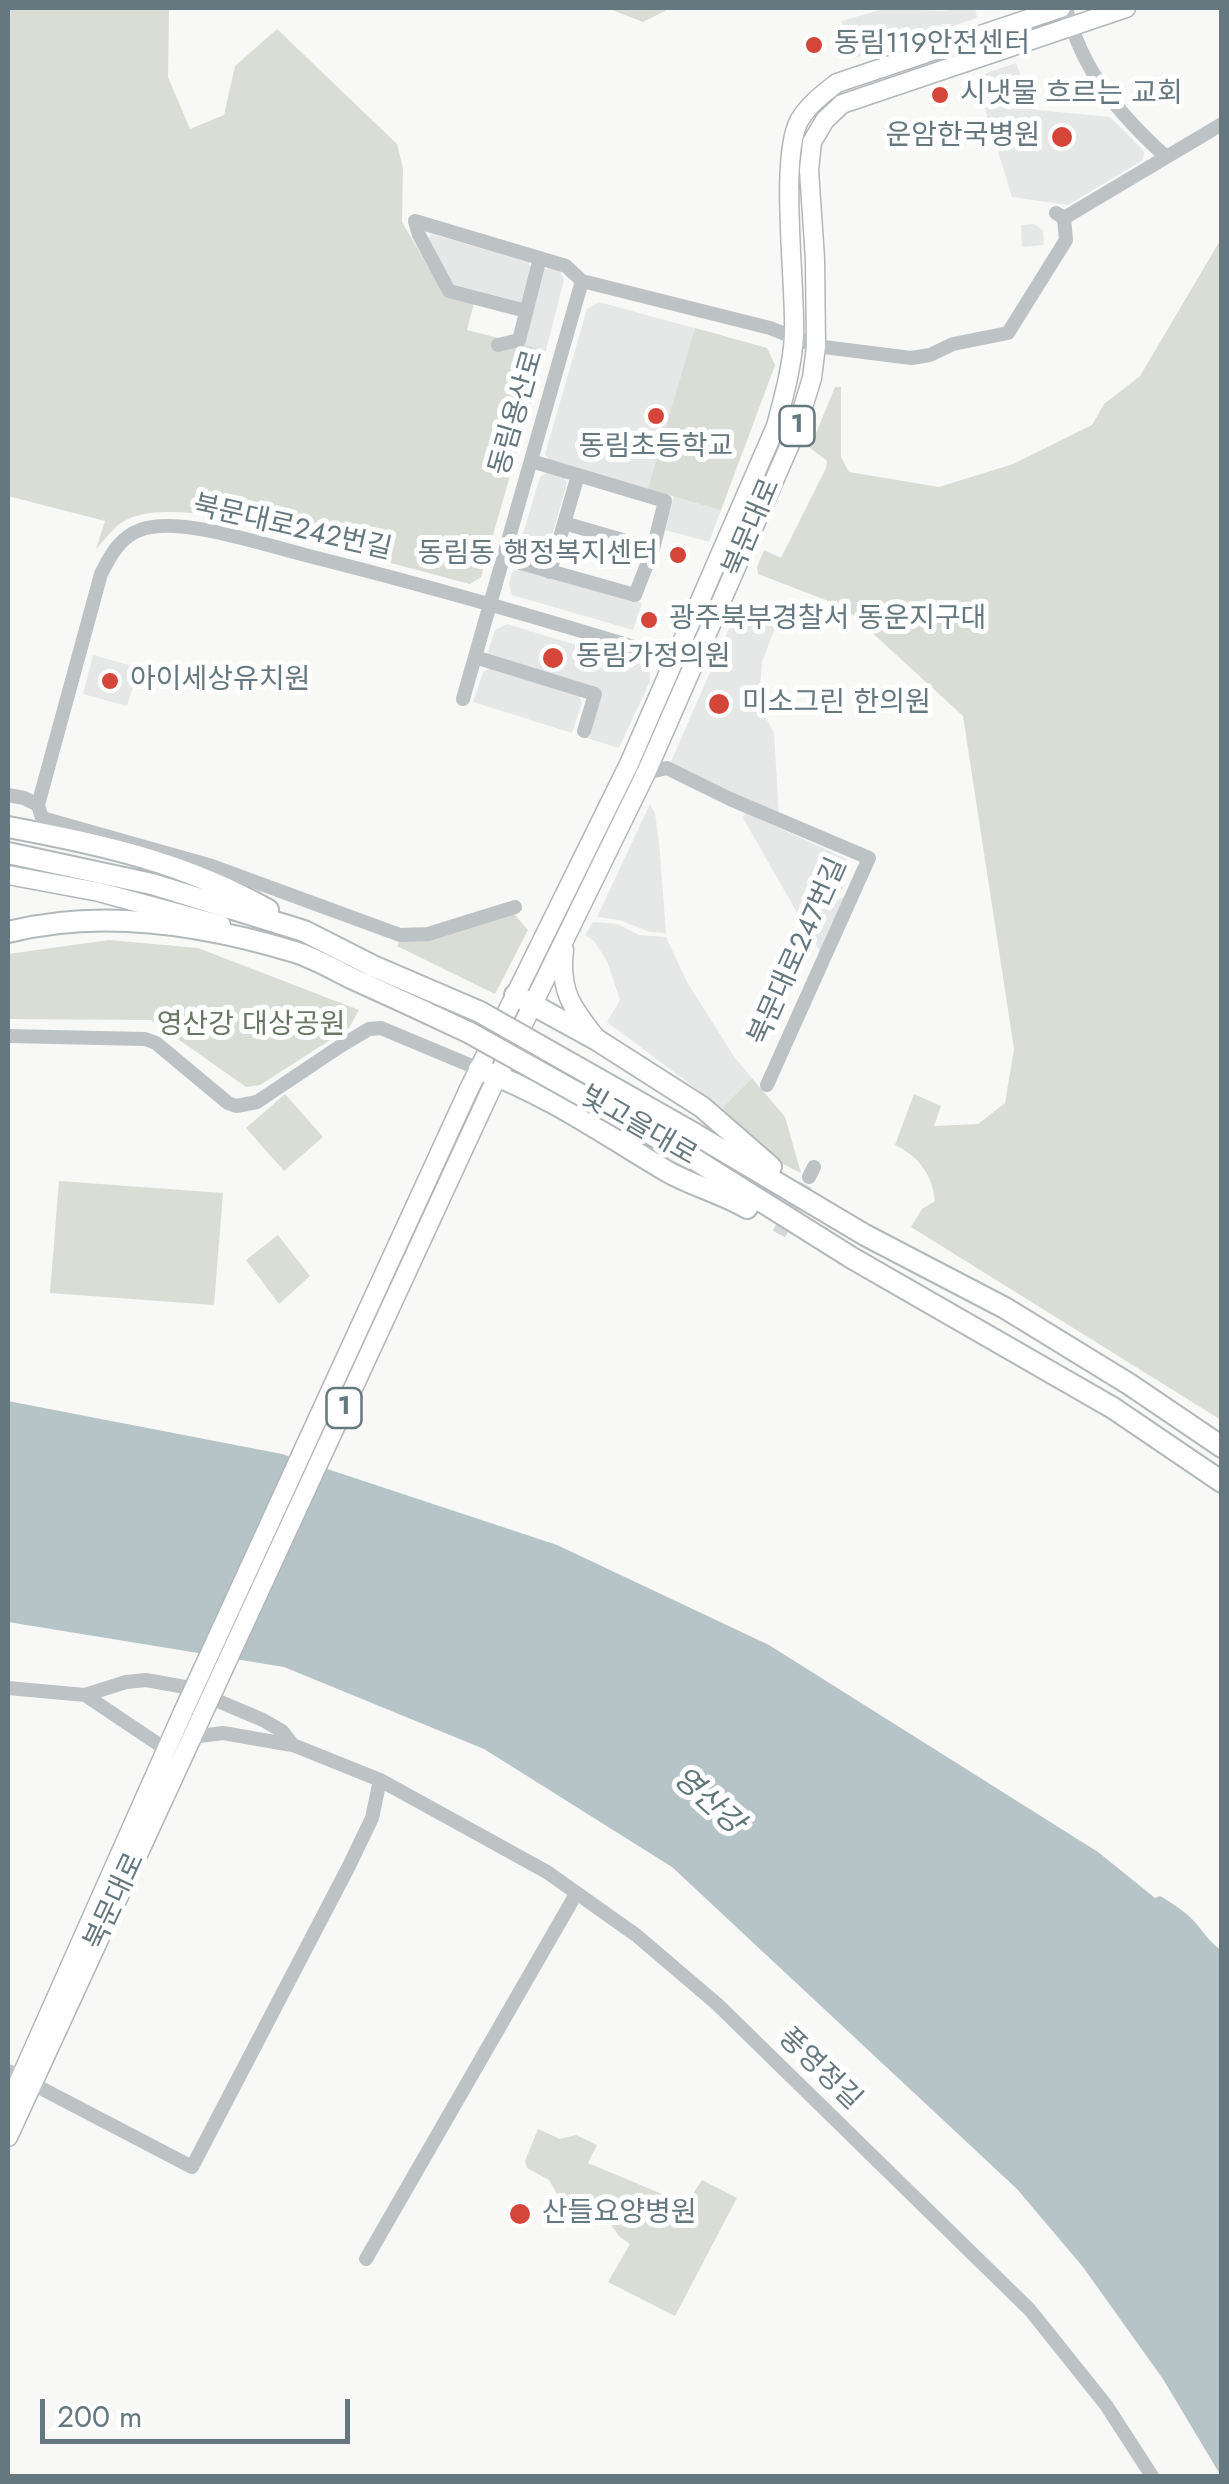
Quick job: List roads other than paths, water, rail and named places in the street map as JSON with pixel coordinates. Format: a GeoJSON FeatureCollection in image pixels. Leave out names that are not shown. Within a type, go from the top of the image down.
{"type":"FeatureCollection","features":[{"type":"Feature","properties":{"kind":"highway"},"geometry":{"type":"LineString","coordinates":[[8,827],[126,850],[180,868],[226,886],[304,931]]}},
{"type":"Feature","properties":{"kind":"highway","name":"빛고을대로"},"geometry":{"type":"LineString","coordinates":[[8,854],[152,884],[304,931],[480,1012],[865,1235],[1006,1308],[1222,1447]]}},
{"type":"Feature","properties":{"kind":"highway"},"geometry":{"type":"LineString","coordinates":[[8,932],[66,921],[164,923],[298,953]]}},
{"type":"Feature","properties":{"kind":"highway","name":"빛고을대로"},"geometry":{"type":"LineString","coordinates":[[298,953],[470,1032],[683,1152],[852,1258],[1113,1408],[1222,1482]]}},
{"type":"Feature","properties":{"kind":"highway"},"geometry":{"type":"LineString","coordinates":[[524,1000],[597,1040],[702,1107],[765,1164],[815,1194],[865,1235]]}},
{"type":"Feature","properties":{"kind":"highway"},"geometry":{"type":"LineString","coordinates":[[479,1069],[520,1083],[666,1171],[728,1196],[791,1233],[852,1258]]}},
{"type":"Feature","properties":{"kind":"main road","name":"북문대로"},"geometry":{"type":"LineString","coordinates":[[8,2106],[167,1750],[192,1723],[469,1088],[564,943],[638,768],[673,659],[776,426],[794,338],[790,148],[799,121],[816,99],[837,83],[857,75],[1066,14],[1126,8]]}},
{"type":"Feature","properties":{"kind":"main road","name":"북문대로"},"geometry":{"type":"LineString","coordinates":[[8,2136],[20,2077],[500,1076],[524,1000],[638,768],[794,433],[812,378],[816,346],[808,170],[812,142],[825,120],[842,104],[1066,14]]}},
{"type":"Feature","properties":{"kind":"main road","name":"빛고을대로"},"geometry":{"type":"LineString","coordinates":[[8,875],[152,906],[218,924],[298,953]]}},
{"type":"Feature","properties":{"kind":"main road"},"geometry":{"type":"LineString","coordinates":[[564,943],[562,970],[568,1000],[597,1040]]}},
{"type":"Feature","properties":{"kind":"street"},"geometry":{"type":"LineString","coordinates":[[1066,14],[1084,58],[1123,118],[1166,156],[1222,124]]}},
{"type":"Feature","properties":{"kind":"street","name":"동림용산로"},"geometry":{"type":"LineString","coordinates":[[526,310],[449,291],[415,221],[566,266],[582,281],[770,328],[816,346],[911,358],[930,355],[953,344],[1008,333],[1066,240],[1060,215],[1166,156]]}},
{"type":"Feature","properties":{"kind":"street","name":"동림용산로"},"geometry":{"type":"LineString","coordinates":[[498,345],[519,340],[540,258]]}},
{"type":"Feature","properties":{"kind":"street","name":"동림용산로"},"geometry":{"type":"LineString","coordinates":[[490,603],[582,281]]}},
{"type":"Feature","properties":{"kind":"street"},"geometry":{"type":"LineString","coordinates":[[503,558],[635,595],[653,549],[666,501],[531,461]]}},
{"type":"Feature","properties":{"kind":"street"},"geometry":{"type":"LineString","coordinates":[[550,572],[578,475]]}},
{"type":"Feature","properties":{"kind":"street"},"geometry":{"type":"LineString","coordinates":[[564,523],[653,549]]}},
{"type":"Feature","properties":{"kind":"street","name":"북문대로242번길"},"geometry":{"type":"LineString","coordinates":[[38,805],[101,574],[110,554],[142,528],[209,530],[490,603],[673,659]]}},
{"type":"Feature","properties":{"kind":"street"},"geometry":{"type":"LineString","coordinates":[[463,699],[490,603]]}},
{"type":"Feature","properties":{"kind":"street"},"geometry":{"type":"LineString","coordinates":[[476,657],[595,694],[584,731]]}},
{"type":"Feature","properties":{"kind":"street","name":"북문대로247번길"},"geometry":{"type":"LineString","coordinates":[[638,768],[667,768],[869,858],[767,1085]]}},
{"type":"Feature","properties":{"kind":"street"},"geometry":{"type":"LineString","coordinates":[[8,795],[38,805],[42,818],[57,824],[212,866],[400,935],[428,934],[515,907]]}},
{"type":"Feature","properties":{"kind":"street"},"geometry":{"type":"LineString","coordinates":[[8,1036],[145,1039],[156,1043],[236,1106],[257,1102],[369,1030],[392,1030],[479,1069]]}},
{"type":"Feature","properties":{"kind":"street","name":"풍영정길"},"geometry":{"type":"LineString","coordinates":[[8,1688],[85,1695],[126,1682],[175,1684],[263,1720],[282,1731],[293,1745],[380,1780],[514,1852],[636,1935],[717,2004],[1030,2310],[1106,2404],[1152,2476]]}},
{"type":"Feature","properties":{"kind":"street"},"geometry":{"type":"LineString","coordinates":[[85,1695],[167,1750]]}},
{"type":"Feature","properties":{"kind":"street"},"geometry":{"type":"LineString","coordinates":[[192,1723],[223,1733],[293,1745]]}},
{"type":"Feature","properties":{"kind":"street"},"geometry":{"type":"LineString","coordinates":[[20,2077],[192,2168],[350,1866],[372,1818],[380,1780]]}},
{"type":"Feature","properties":{"kind":"street"},"geometry":{"type":"LineString","coordinates":[[366,2259],[576,1894]]}},
{"type":"Feature","properties":{"kind":"water","name":"영산강"},"geometry":{"type":"Polygon","coordinates":[[[8,1401],[282,1454],[557,1545],[769,1645],[1098,1852],[1155,1898],[1160,1896],[1186,1914],[1221,1950],[1221,2476],[1163,2379],[1083,2267],[1017,2189],[672,1867],[484,1749],[284,1667],[8,1622],[8,1401]]]}},
{"type":"Feature","properties":{"kind":"tunnel"},"geometry":{"type":"LineString","coordinates":[[779,1234],[809,1177]]}},
{"type":"Feature","properties":{"kind":"place","name":"동림119안전센터"},"geometry":{"type":"Point","coordinates":[814,45]}},
{"type":"Feature","properties":{"kind":"place","name":"시냇물 흐르는 교회"},"geometry":{"type":"Point","coordinates":[940,95]}},
{"type":"Feature","properties":{"kind":"place","name":"운암한국병원"},"geometry":{"type":"Point","coordinates":[1062,137]}},
{"type":"Feature","properties":{"kind":"place","name":"동림초등학교"},"geometry":{"type":"Point","coordinates":[656,416]}},
{"type":"Feature","properties":{"kind":"place","name":"동림동 행정복지센터"},"geometry":{"type":"Point","coordinates":[678,555]}},
{"type":"Feature","properties":{"kind":"place","name":"광주북부경찰서 동운지구대"},"geometry":{"type":"Point","coordinates":[649,620]}},
{"type":"Feature","properties":{"kind":"place","name":"동림가정의원"},"geometry":{"type":"Point","coordinates":[553,658]}},
{"type":"Feature","properties":{"kind":"place","name":"아이세상유치원"},"geometry":{"type":"Point","coordinates":[110,681]}},
{"type":"Feature","properties":{"kind":"place","name":"미소그린 한의원"},"geometry":{"type":"Point","coordinates":[719,704]}},
{"type":"Feature","properties":{"kind":"place","name":"산들요양병원"},"geometry":{"type":"Point","coordinates":[520,2214]}},
{"type":"Feature","properties":{"kind":"park label","name":"영산강 대상공원"},"geometry":{"type":"Point","coordinates":[251,1026]}}]}
